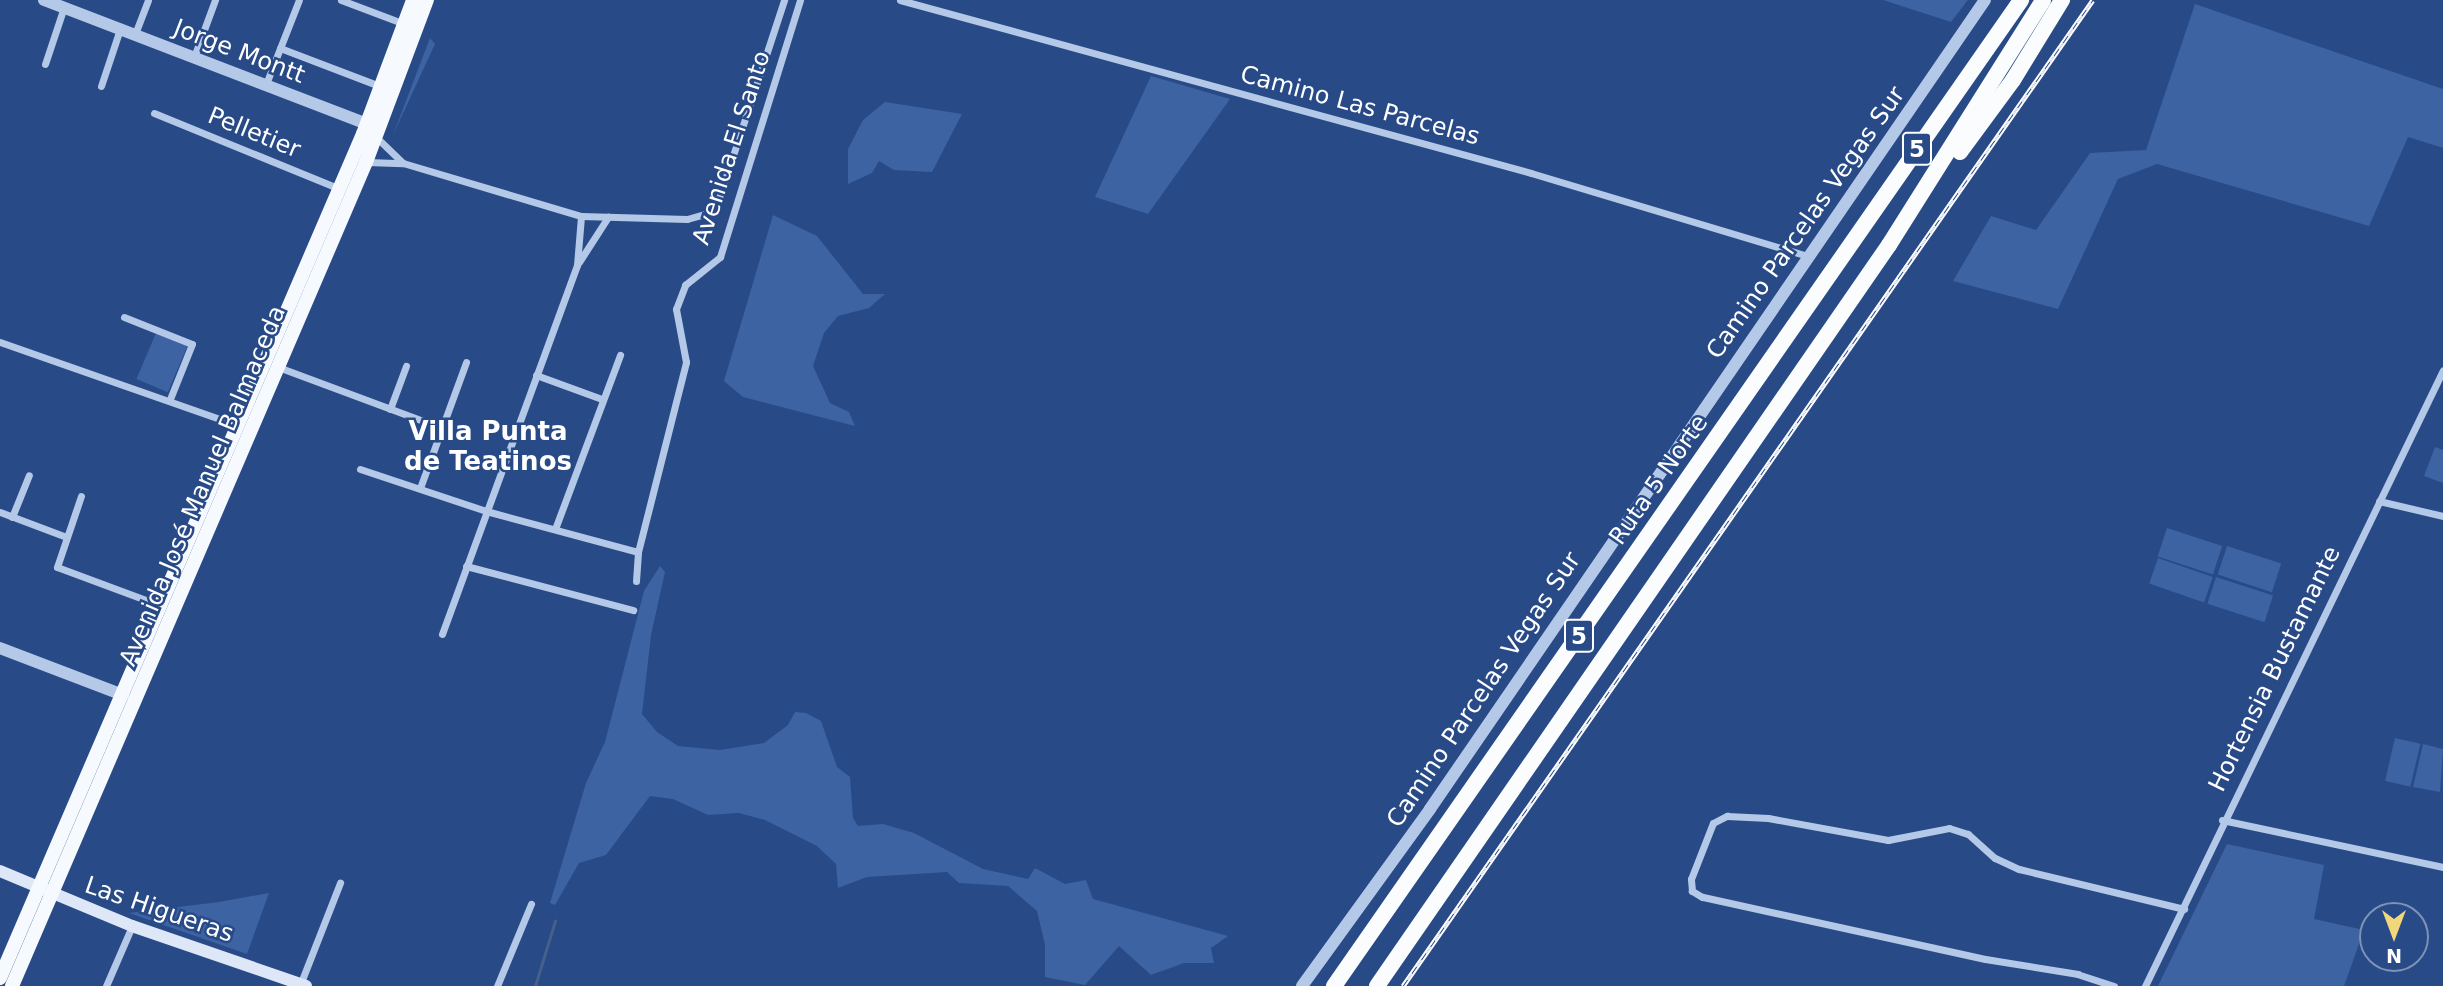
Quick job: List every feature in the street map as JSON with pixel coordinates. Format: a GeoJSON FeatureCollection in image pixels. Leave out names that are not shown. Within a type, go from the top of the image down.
{"type":"FeatureCollection","features":[{"type":"Feature","properties":{"kind":"highway","name":"5"},"geometry":{"type":"LineString","coordinates":[[1377,986],[1889,245],[2043,0]]}},
{"type":"Feature","properties":{"kind":"highway"},"geometry":{"type":"LineString","coordinates":[[1889,245],[2001,97],[2062,0]]}},
{"type":"Feature","properties":{"kind":"highway","name":"Ruta 5 Norte"},"geometry":{"type":"LineString","coordinates":[[1334,986],[2017,5]]}},
{"type":"Feature","properties":{"kind":"main road","name":"Avenida José Manuel Balmaceda"},"geometry":{"type":"LineString","coordinates":[[0,978],[107,768],[340,189],[375,130],[382,88],[413,0]]}},
{"type":"Feature","properties":{"kind":"main road","name":"Avenida José Manuel Balmaceda"},"geometry":{"type":"LineString","coordinates":[[12,986],[45,892],[123,695],[245,428],[278,366],[366,162],[375,130],[427,0]]}},
{"type":"Feature","properties":{"kind":"main road"},"geometry":{"type":"LineString","coordinates":[[107,768],[128,712],[123,695]]}},
{"type":"Feature","properties":{"kind":"main road","name":"Las Higueras"},"geometry":{"type":"LineString","coordinates":[[0,871],[132,926],[302,985]]}},
{"type":"Feature","properties":{"kind":"street","name":"Jorge Montt"},"geometry":{"type":"LineString","coordinates":[[44,0],[266,84],[375,130]]}},
{"type":"Feature","properties":{"kind":"street"},"geometry":{"type":"LineString","coordinates":[[135,34],[148,0]]}},
{"type":"Feature","properties":{"kind":"street"},"geometry":{"type":"LineString","coordinates":[[194,57],[215,0]]}},
{"type":"Feature","properties":{"kind":"street"},"geometry":{"type":"LineString","coordinates":[[266,84],[299,0]]}},
{"type":"Feature","properties":{"kind":"street"},"geometry":{"type":"LineString","coordinates":[[341,0],[405,24]]}},
{"type":"Feature","properties":{"kind":"street"},"geometry":{"type":"LineString","coordinates":[[366,162],[402,163],[581,216],[687,219],[705,214],[718,201],[784,0]]}},
{"type":"Feature","properties":{"kind":"street","name":"Avenida El Santo"},"geometry":{"type":"LineString","coordinates":[[636,581],[638,552],[687,362],[676,309],[685,285],[720,257],[800,0]]}},
{"type":"Feature","properties":{"kind":"street","name":"Camino Las Parcelas"},"geometry":{"type":"LineString","coordinates":[[900,0],[1531,173],[1807,256]]}},
{"type":"Feature","properties":{"kind":"street","name":"Camino Parcelas Vegas Sur"},"geometry":{"type":"LineString","coordinates":[[1302,986],[1430,809],[1985,0]]}},
{"type":"Feature","properties":{"kind":"street"},"geometry":{"type":"LineString","coordinates":[[45,64],[64,7]]}},
{"type":"Feature","properties":{"kind":"street"},"geometry":{"type":"LineString","coordinates":[[101,86],[120,29]]}},
{"type":"Feature","properties":{"kind":"street"},"geometry":{"type":"LineString","coordinates":[[280,48],[382,88]]}},
{"type":"Feature","properties":{"kind":"street","name":"Pelletier"},"geometry":{"type":"LineString","coordinates":[[154,113],[340,189]]}},
{"type":"Feature","properties":{"kind":"street"},"geometry":{"type":"LineString","coordinates":[[375,130],[402,163]]}},
{"type":"Feature","properties":{"kind":"street"},"geometry":{"type":"LineString","coordinates":[[577,265],[581,216]]}},
{"type":"Feature","properties":{"kind":"street"},"geometry":{"type":"LineString","coordinates":[[442,634],[577,265],[608,217]]}},
{"type":"Feature","properties":{"kind":"street"},"geometry":{"type":"LineString","coordinates":[[124,317],[192,344],[170,399]]}},
{"type":"Feature","properties":{"kind":"street"},"geometry":{"type":"LineString","coordinates":[[0,342],[170,399],[245,428]]}},
{"type":"Feature","properties":{"kind":"street"},"geometry":{"type":"LineString","coordinates":[[555,530],[620,355]]}},
{"type":"Feature","properties":{"kind":"street"},"geometry":{"type":"LineString","coordinates":[[420,488],[466,362]]}},
{"type":"Feature","properties":{"kind":"street"},"geometry":{"type":"LineString","coordinates":[[278,366],[442,428]]}},
{"type":"Feature","properties":{"kind":"street"},"geometry":{"type":"LineString","coordinates":[[390,409],[406,366]]}},
{"type":"Feature","properties":{"kind":"street","name":"Hortensia Bustamante"},"geometry":{"type":"LineString","coordinates":[[2145,986],[2184,909],[2222,820],[2443,370]]}},
{"type":"Feature","properties":{"kind":"street"},"geometry":{"type":"LineString","coordinates":[[536,375],[602,399]]}},
{"type":"Feature","properties":{"kind":"street"},"geometry":{"type":"LineString","coordinates":[[360,469],[486,511],[638,552]]}},
{"type":"Feature","properties":{"kind":"street"},"geometry":{"type":"LineString","coordinates":[[12,517],[29,475]]}},
{"type":"Feature","properties":{"kind":"street"},"geometry":{"type":"LineString","coordinates":[[81,496],[57,567],[162,606]]}},
{"type":"Feature","properties":{"kind":"street"},"geometry":{"type":"LineString","coordinates":[[2379,500],[2443,516]]}},
{"type":"Feature","properties":{"kind":"street"},"geometry":{"type":"LineString","coordinates":[[0,512],[66,537]]}},
{"type":"Feature","properties":{"kind":"street"},"geometry":{"type":"LineString","coordinates":[[467,566],[633,610]]}},
{"type":"Feature","properties":{"kind":"street"},"geometry":{"type":"LineString","coordinates":[[0,648],[123,695]]}},
{"type":"Feature","properties":{"kind":"street"},"geometry":{"type":"LineString","coordinates":[[2114,986],[2078,974],[1985,959],[1702,897],[1692,891],[1691,879],[1713,823],[1727,816],[1753,817],[1888,840],[1933,829],[1957,830],[1976,839],[1995,858],[2019,869],[2184,909]]}},
{"type":"Feature","properties":{"kind":"street"},"geometry":{"type":"LineString","coordinates":[[2222,820],[2443,867]]}},
{"type":"Feature","properties":{"kind":"street"},"geometry":{"type":"LineString","coordinates":[[302,985],[340,883]]}},
{"type":"Feature","properties":{"kind":"street"},"geometry":{"type":"LineString","coordinates":[[497,986],[531,904]]}},
{"type":"Feature","properties":{"kind":"street"},"geometry":{"type":"LineString","coordinates":[[106,986],[132,926]]}},
{"type":"Feature","properties":{"kind":"shaded area"},"geometry":{"type":"Polygon","coordinates":[[[1883,0],[1968,0],[1951,22],[1883,0]]]}},
{"type":"Feature","properties":{"kind":"shaded area"},"geometry":{"type":"Polygon","coordinates":[[[2195,4],[2443,89],[2443,148],[2408,137],[2369,226],[2157,164],[2118,179],[2058,309],[1953,281],[1991,216],[2036,230],[2090,153],[2146,150],[2195,4]]]}},
{"type":"Feature","properties":{"kind":"shaded area"},"geometry":{"type":"Polygon","coordinates":[[[430,38],[435,44],[393,135],[430,38]]]}},
{"type":"Feature","properties":{"kind":"shaded area"},"geometry":{"type":"Polygon","coordinates":[[[1151,76],[1230,99],[1148,214],[1095,197],[1151,76]]]}},
{"type":"Feature","properties":{"kind":"shaded area"},"geometry":{"type":"Polygon","coordinates":[[[885,102],[962,114],[932,172],[894,170],[879,161],[872,173],[848,184],[848,149],[863,120],[885,102]]]}},
{"type":"Feature","properties":{"kind":"shaded area"},"geometry":{"type":"Polygon","coordinates":[[[773,215],[817,236],[863,294],[885,294],[869,308],[838,316],[824,333],[813,366],[830,403],[849,412],[855,426],[743,397],[724,381],[773,215]]]}},
{"type":"Feature","properties":{"kind":"shaded area"},"geometry":{"type":"Polygon","coordinates":[[[156,333],[187,346],[168,392],[136,379],[156,333]]]}},
{"type":"Feature","properties":{"kind":"shaded area"},"geometry":{"type":"Polygon","coordinates":[[[2435,447],[2443,450],[2443,483],[2424,476],[2435,447]]]}},
{"type":"Feature","properties":{"kind":"shaded area"},"geometry":{"type":"Polygon","coordinates":[[[2167,528],[2222,546],[2213,574],[2158,557],[2167,528]]]}},
{"type":"Feature","properties":{"kind":"shaded area"},"geometry":{"type":"Polygon","coordinates":[[[2227,546],[2281,564],[2272,592],[2218,575],[2227,546]]]}},
{"type":"Feature","properties":{"kind":"shaded area"},"geometry":{"type":"Polygon","coordinates":[[[2158,558],[2213,577],[2204,602],[2149,584],[2158,558]]]}},
{"type":"Feature","properties":{"kind":"shaded area"},"geometry":{"type":"Polygon","coordinates":[[[660,566],[665,572],[651,635],[642,714],[657,732],[678,746],[720,750],[764,743],[788,725],[795,712],[806,713],[821,721],[837,767],[850,777],[853,818],[858,826],[883,824],[914,833],[983,869],[1028,879],[1035,868],[1065,884],[1086,880],[1093,899],[1228,936],[1211,948],[1214,963],[1184,963],[1151,975],[1119,946],[1085,985],[1045,977],[1045,945],[1037,911],[1008,886],[959,883],[947,872],[867,877],[838,888],[836,864],[817,846],[765,820],[739,813],[708,815],[673,799],[650,796],[606,855],[579,863],[555,905],[550,903],[586,783],[605,742],[644,591],[660,566]]]}},
{"type":"Feature","properties":{"kind":"shaded area"},"geometry":{"type":"Polygon","coordinates":[[[2216,577],[2273,596],[2264,622],[2207,604],[2216,577]]]}},
{"type":"Feature","properties":{"kind":"shaded area"},"geometry":{"type":"Polygon","coordinates":[[[2395,738],[2420,744],[2410,787],[2385,781],[2395,738]]]}},
{"type":"Feature","properties":{"kind":"shaded area"},"geometry":{"type":"Polygon","coordinates":[[[2423,744],[2443,749],[2440,792],[2413,787],[2423,744]]]}},
{"type":"Feature","properties":{"kind":"shaded area"},"geometry":{"type":"Polygon","coordinates":[[[2227,844],[2324,865],[2314,919],[2359,929],[2359,944],[2344,986],[2158,986],[2227,844]]]}},
{"type":"Feature","properties":{"kind":"shaded area"},"geometry":{"type":"Polygon","coordinates":[[[269,893],[247,954],[129,913],[219,902],[269,893]]]}},
{"type":"Feature","properties":{"kind":"waterway"},"geometry":{"type":"LineString","coordinates":[[535,986],[555,921]]}},
{"type":"Feature","properties":{"kind":"railway"},"geometry":{"type":"LineString","coordinates":[[1403,986],[2093,0]]}},
{"type":"Feature","properties":{"kind":"district","name":"Villa Punta de Teatinos"},"geometry":{"type":"Point","coordinates":[488,447]}}]}
